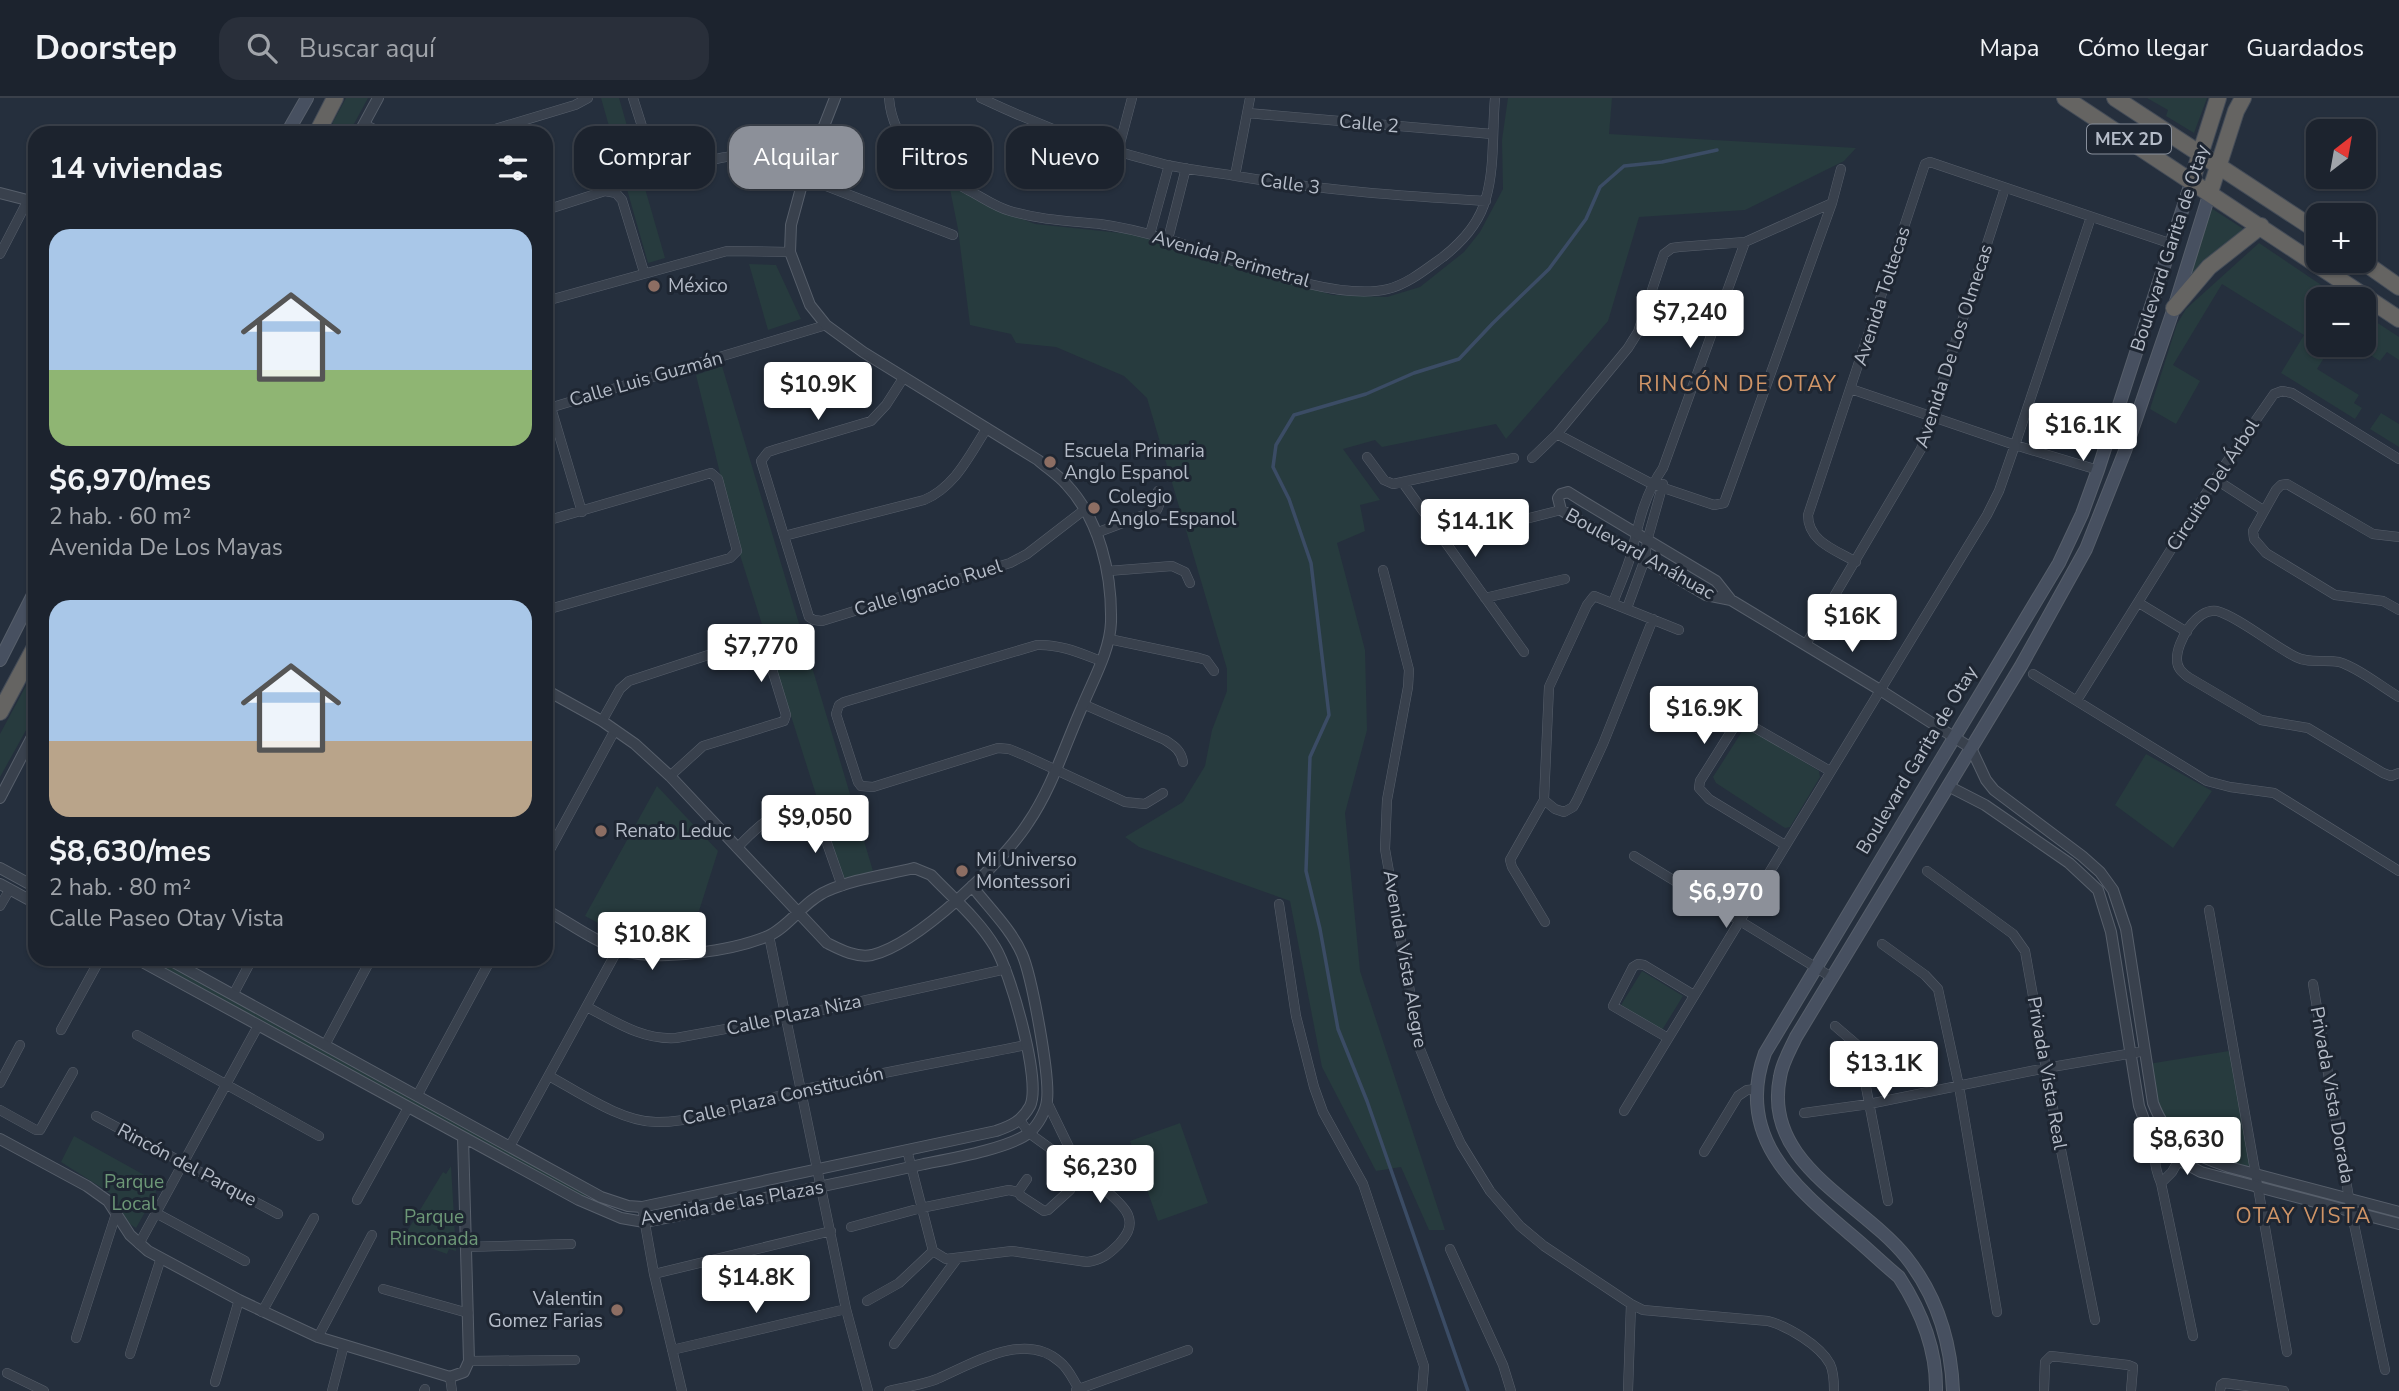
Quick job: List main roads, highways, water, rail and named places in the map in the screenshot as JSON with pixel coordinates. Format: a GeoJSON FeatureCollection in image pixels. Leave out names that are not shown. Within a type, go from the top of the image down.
{"type":"FeatureCollection","features":[{"type":"Feature","properties":{"kind":"highway"},"geometry":{"type":"LineString","coordinates":[[321,126],[335,98]]}},
{"type":"Feature","properties":{"kind":"highway","name":"MEX 2D"},"geometry":{"type":"LineString","coordinates":[[2066,98],[2399,319]]}},
{"type":"Feature","properties":{"kind":"highway","name":"MEX 2D"},"geometry":{"type":"LineString","coordinates":[[2115,98],[2306,224]]}},
{"type":"Feature","properties":{"kind":"highway","name":"Boulevard Garita de Otay"},"geometry":{"type":"LineString","coordinates":[[2192,180],[2218,98]]}},
{"type":"Feature","properties":{"kind":"highway","name":"Boulevard Garita de Otay"},"geometry":{"type":"LineString","coordinates":[[2210,192],[2236,111],[2243,98]]}},
{"type":"Feature","properties":{"kind":"highway"},"geometry":{"type":"LineString","coordinates":[[2174,308],[2209,267],[2261,226]]}},
{"type":"Feature","properties":{"kind":"highway"},"geometry":{"type":"LineString","coordinates":[[2376,271],[2399,287]]}},
{"type":"Feature","properties":{"kind":"highway"},"geometry":{"type":"LineString","coordinates":[[0,712],[28,660]]}},
{"type":"Feature","properties":{"kind":"main road"},"geometry":{"type":"LineString","coordinates":[[291,126],[307,98]]}},
{"type":"Feature","properties":{"kind":"main road","name":"Boulevard Garita de Otay"},"geometry":{"type":"LineString","coordinates":[[1936,1391],[1926,1328],[1908,1292],[1899,1277],[1821,1209],[1783,1171],[1768,1146],[1761,1126],[1757,1079],[1765,1052],[2059,563],[2082,514],[2098,470],[2192,180]]}},
{"type":"Feature","properties":{"kind":"main road","name":"Boulevard Garita de Otay"},"geometry":{"type":"LineString","coordinates":[[1953,1391],[1946,1338],[1933,1298],[1903,1254],[1807,1167],[1792,1148],[1782,1127],[1778,1099],[1780,1077],[1796,1037],[2039,634],[2086,549],[2125,451],[2210,192]]}},
{"type":"Feature","properties":{"kind":"main road"},"geometry":{"type":"LineString","coordinates":[[0,660],[28,605]]}},
{"type":"Feature","properties":{"kind":"waterway"},"geometry":{"type":"LineString","coordinates":[[1468,1391],[1367,1101],[1338,1029],[1320,929],[1306,871],[1310,757],[1329,715],[1311,563],[1289,499],[1273,467],[1276,445],[1294,415],[1366,394],[1414,373],[1459,359],[1549,269],[1586,219],[1600,187],[1624,166],[1662,162],[1717,150]]}},
{"type":"Feature","properties":{"kind":"place","name":"México"},"geometry":{"type":"Point","coordinates":[654,286]}},
{"type":"Feature","properties":{"kind":"place","name":"Escuela Primaria Anglo Espanol"},"geometry":{"type":"Point","coordinates":[1050,462]}},
{"type":"Feature","properties":{"kind":"place","name":"Colegio Anglo-Espanol"},"geometry":{"type":"Point","coordinates":[1094,508]}},
{"type":"Feature","properties":{"kind":"place","name":"Renato Leduc"},"geometry":{"type":"Point","coordinates":[601,831]}},
{"type":"Feature","properties":{"kind":"place","name":"Mi Universo Montessori"},"geometry":{"type":"Point","coordinates":[962,871]}},
{"type":"Feature","properties":{"kind":"place","name":"Valentin Gomez Farias"},"geometry":{"type":"Point","coordinates":[617,1310]}},
{"type":"Feature","properties":{"kind":"district","name":"RINCÓN DE OTAY"},"geometry":{"type":"Point","coordinates":[1738,384]}},
{"type":"Feature","properties":{"kind":"district","name":"OTAY VISTA"},"geometry":{"type":"Point","coordinates":[2304,1216]}},
{"type":"Feature","properties":{"kind":"park label","name":"Parque Local"},"geometry":{"type":"Point","coordinates":[134,1193]}},
{"type":"Feature","properties":{"kind":"park label","name":"Parque Rinconada"},"geometry":{"type":"Point","coordinates":[434,1228]}}]}
